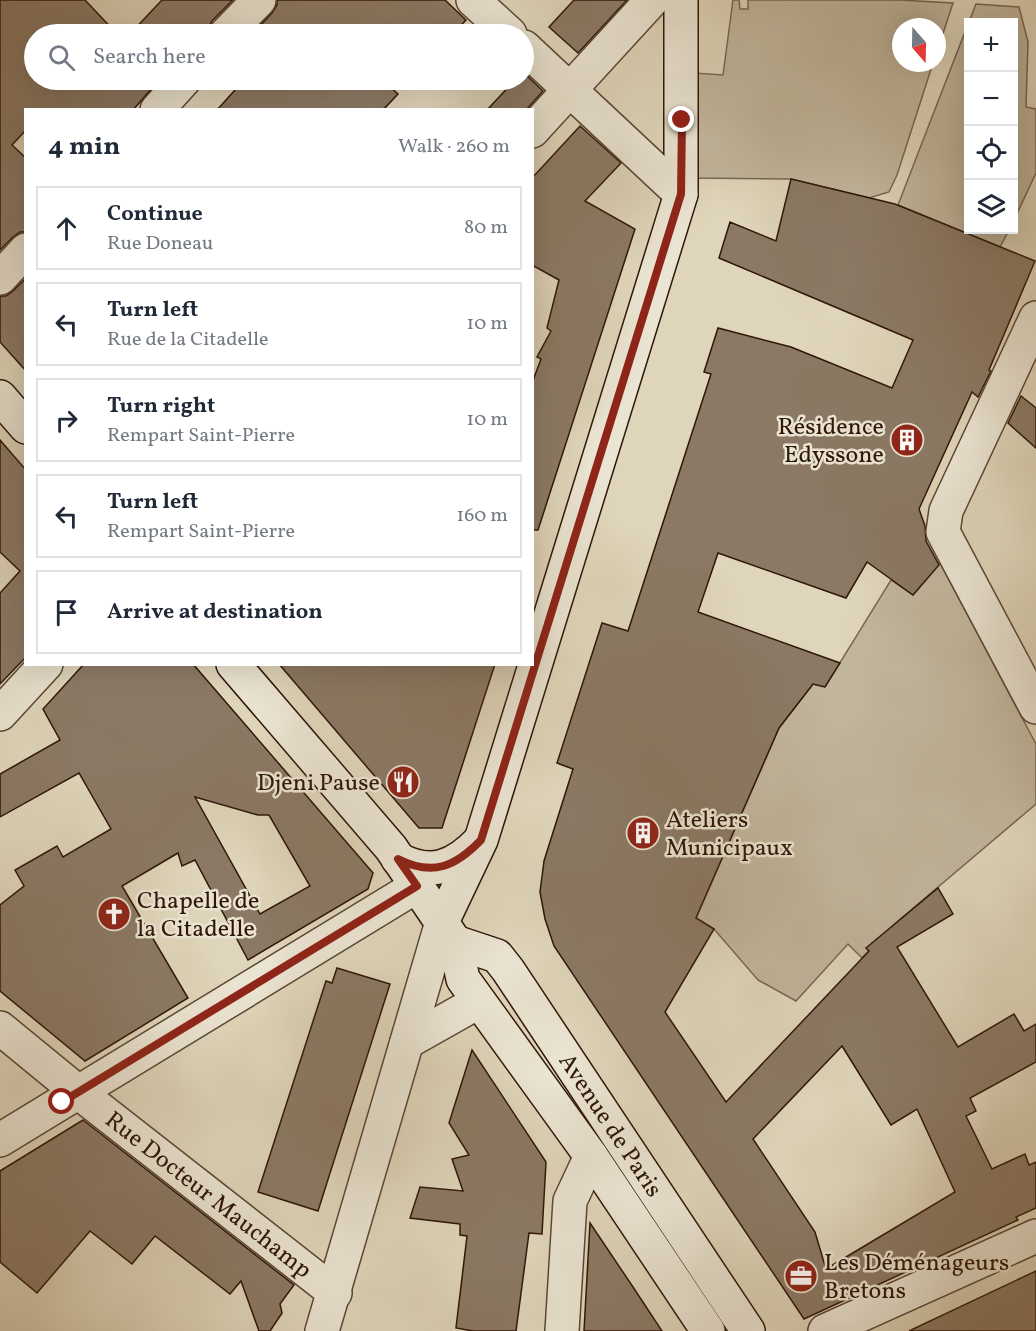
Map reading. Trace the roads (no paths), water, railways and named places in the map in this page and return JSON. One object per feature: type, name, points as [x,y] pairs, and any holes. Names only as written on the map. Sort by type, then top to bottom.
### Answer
[{"type":"street","points":[[236,24],[259,0]]},
{"type":"street","points":[[473,0],[499,24]]},
{"type":"street","points":[[534,128],[652,0]]},
{"type":"street","points":[[322,1331],[408,1042],[481,840],[681,194],[681,0]]},
{"type":"street","points":[[534,57],[681,194]]},
{"type":"street","points":[[158,108],[175,90]]},
{"type":"street","points":[[0,278],[24,252]]},
{"type":"street","points":[[1036,318],[946,512],[943,532],[1036,708]]},
{"type":"street","points":[[0,397],[24,424]]},
{"type":"street","points":[[0,714],[44,666]]},
{"type":"street","points":[[235,666],[398,859],[448,932]]},
{"type":"street","points":[[398,859],[422,868],[436,868],[452,864],[467,854],[481,840]]},
{"type":"street","points":[[0,1140],[417,886]]},
{"type":"street","name":"Avenue de Paris","points":[[448,932],[463,979],[591,1156],[708,1331]]},
{"type":"street","name":"Avenue de Paris","points":[[448,932],[497,956],[508,970],[748,1331]]},
{"type":"street","points":[[408,1042],[478,1002]]},
{"type":"street","name":"Rue Docteur Mauchamp","points":[[0,1028],[334,1293]]},
{"type":"street","points":[[562,1331],[570,1201],[591,1156]]},
{"type":"street","points":[[825,1331],[1036,1236]]},
{"type":"place","name":"Résidence Edyssone","points":[[907,440]]},
{"type":"place","name":"Djeni Pause","points":[[403,782]]},
{"type":"place","name":"Ateliers Municipaux","points":[[643,833]]},
{"type":"place","name":"Chapelle de la Citadelle","points":[[114,914]]},
{"type":"place","name":"Les Déménageurs Bretons","points":[[801,1276]]}]
